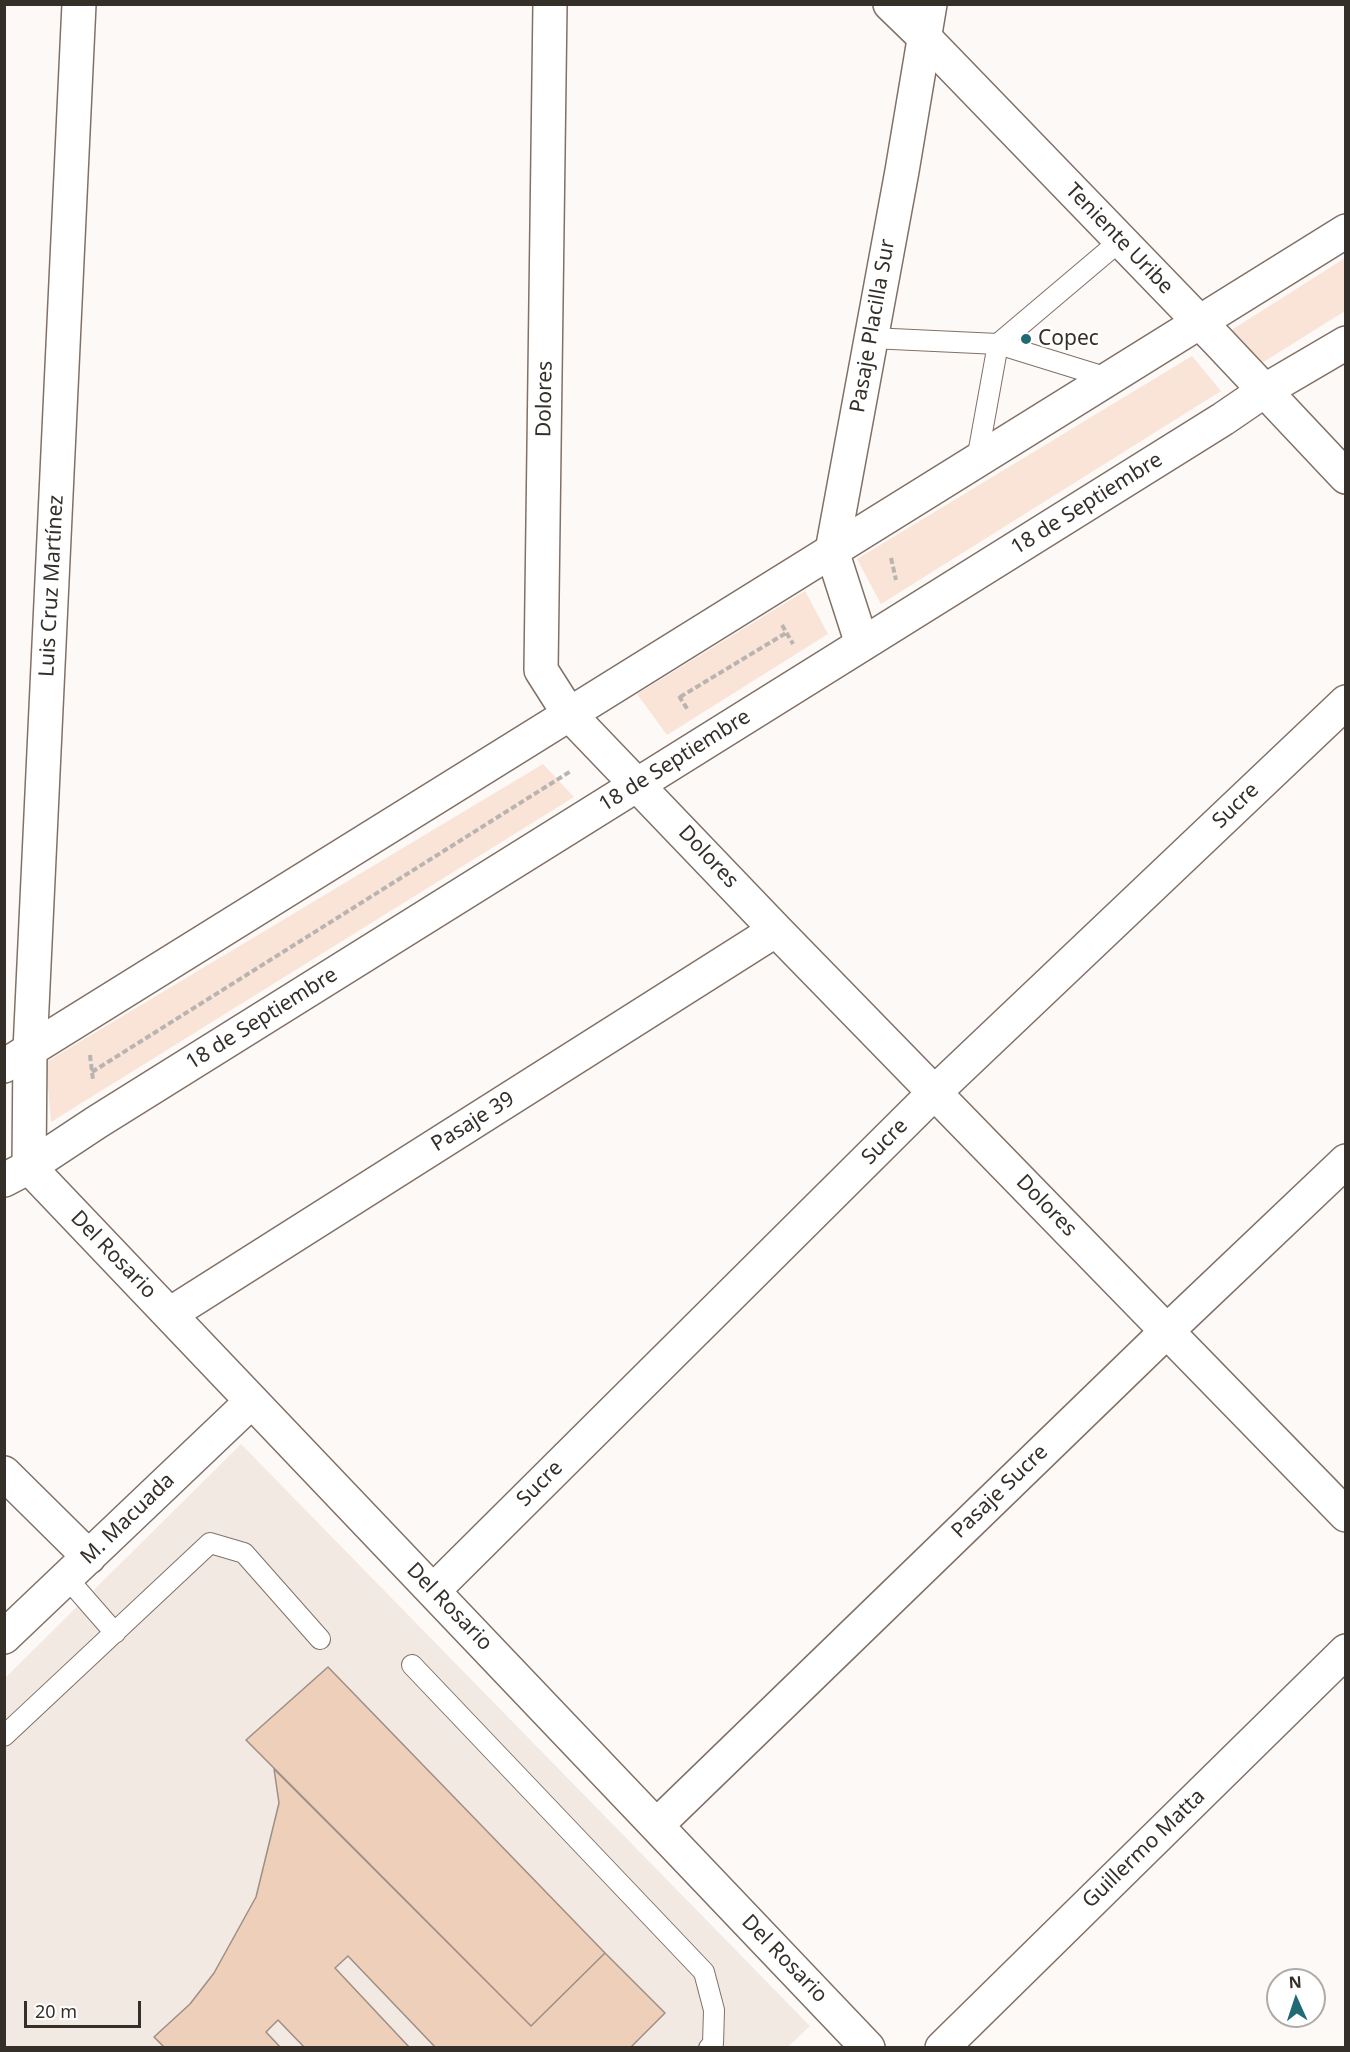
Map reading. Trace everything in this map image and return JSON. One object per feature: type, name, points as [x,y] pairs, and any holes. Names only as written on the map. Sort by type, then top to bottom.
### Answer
[{"type":"street","name":"Luis Cruz Martínez","points":[[17,1174],[17,1058],[79,4]]},
{"type":"street","name":"Dolores","points":[[550,4],[541,670],[569,714],[776,930],[1346,1515]]},
{"type":"street","name":"Teniente Uribe","points":[[890,4],[1121,240],[1346,477]]},
{"type":"street","name":"Pasaje Placilla Sur","points":[[862,644],[832,551],[902,171],[930,4]]},
{"type":"street","points":[[17,1058],[1346,231]]},
{"type":"street","name":"18 de Septiembre","points":[[17,1174],[1223,419],[1264,391],[1346,343]]},
{"type":"street","name":"Sucre","points":[[433,1591],[935,1092],[1346,702]]},
{"type":"street","name":"Pasaje 39","points":[[170,1314],[776,930]]},
{"type":"street","name":"Pasaje Sucre","points":[[657,1825],[1167,1330],[1346,1161]]},
{"type":"street","name":"Del Rosario","points":[[17,1174],[170,1314],[868,2048]]},
{"type":"street","name":"M. Macuada","points":[[4,1637],[252,1401]]},
{"type":"street","points":[[4,1473],[78,1567]]},
{"type":"street","name":"Guillermo Matta","points":[[942,2048],[1346,1651]]},
{"type":"lane","points":[[977,460],[998,344],[1121,240]]},
{"type":"lane","points":[[871,338],[998,344],[1108,378]]},
{"type":"lane","points":[[4,1736],[210,1543],[244,1553],[320,1639]]},
{"type":"lane","points":[[78,1567],[115,1633]]},
{"type":"lane","points":[[412,1665],[704,1972],[714,2010],[713,2044],[709,2048]]},
{"type":"path","points":[[883,519],[904,619]]},
{"type":"path","points":[[763,593],[812,676]]},
{"type":"path","points":[[680,697],[786,633]]},
{"type":"path","points":[[658,659],[706,741]]},
{"type":"path","points":[[92,1072],[573,770],[609,803]]},
{"type":"path","points":[[85,1016],[97,1122]]},
{"type":"shaded area","points":[[1345,258],[1345,311],[1262,363],[1230,331]]},
{"type":"shaded area","points":[[1192,356],[1221,391],[881,604],[857,559]]},
{"type":"shaded area","points":[[805,591],[828,634],[667,735],[637,694]]},
{"type":"shaded area","points":[[543,764],[574,797],[51,1122],[46,1062]]},
{"type":"shaded area","points":[[241,1444],[810,2026],[787,2048],[5,2048],[5,1678]]},
{"type":"building","points":[[328,1667],[605,1953],[531,2026],[246,1740]]},
{"type":"building","points":[[274,1769],[531,2026],[605,1953],[665,2013],[630,2048],[436,2048],[348,1956],[335,1968],[410,2048],[305,2048],[278,2020],[266,2032],[281,2048],[165,2048],[154,2037],[190,2004],[214,1973],[256,1897],[279,1803]]},
{"type":"place","name":"Copec","points":[[1026,339]]}]
